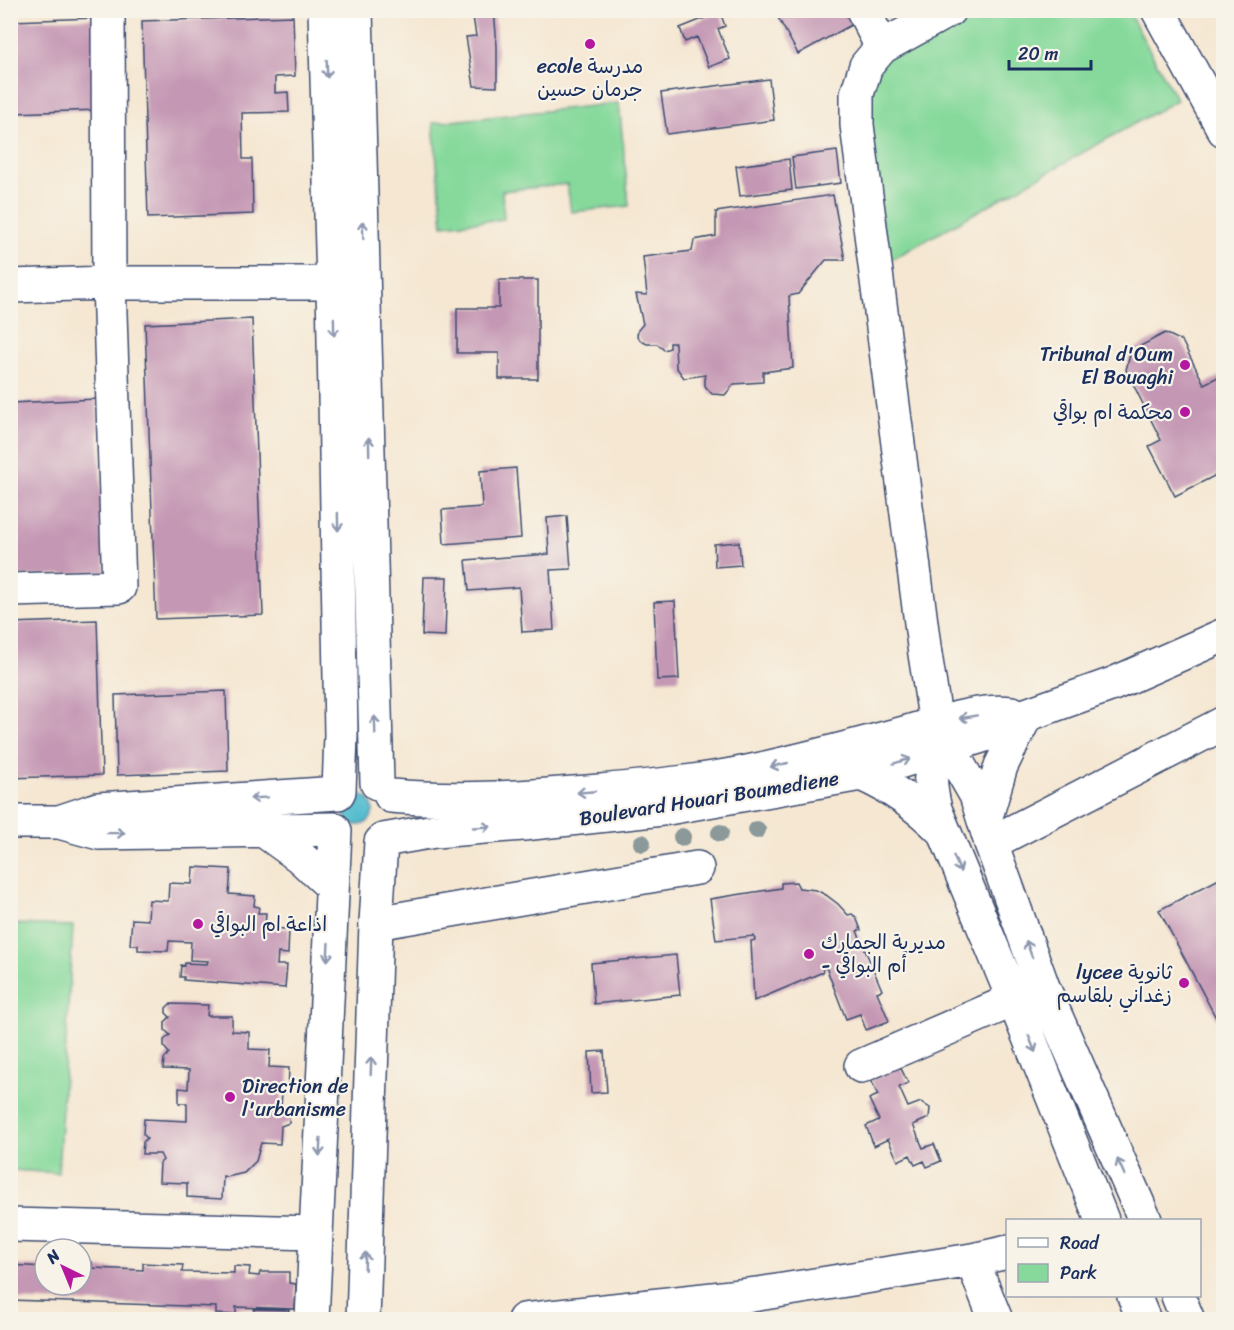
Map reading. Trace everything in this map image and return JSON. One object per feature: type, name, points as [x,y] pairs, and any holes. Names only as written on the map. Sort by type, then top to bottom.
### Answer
[{"type":"main road","points":[[10,590],[119,587],[109,283],[108,10]]},
{"type":"main road","points":[[10,822],[59,822],[99,833],[335,830],[348,843],[356,846],[373,845],[382,841],[393,827],[396,811],[384,790],[349,281],[325,10]]},
{"type":"main road","points":[[312,1320],[335,830],[330,811],[339,792],[341,735],[356,10]]},
{"type":"main road","points":[[863,10],[882,47]]},
{"type":"main road","points":[[949,10],[882,47],[866,66],[857,94],[857,124],[937,737],[931,769],[931,784],[935,809],[944,832],[1029,994],[1140,1219]]},
{"type":"main road","points":[[1158,10],[1224,130]]},
{"type":"main road","points":[[10,286],[349,281]]},
{"type":"main road","name":"Boulevard Houari Boumediene","points":[[384,790],[444,799],[522,798],[664,785],[937,737],[988,734],[1026,715],[1113,684],[1224,635]]},
{"type":"main road","points":[[988,831],[1001,766],[1026,715]]},
{"type":"main road","points":[[988,831],[1224,723]]},
{"type":"main road","points":[[291,796],[315,775],[341,735]]},
{"type":"main road","points":[[937,737],[968,778],[988,831],[1029,994],[1101,1219]]},
{"type":"main road","name":"Boulevard Houari Boumediene","points":[[382,841],[435,831],[523,825],[662,809],[861,774],[937,737]]},
{"type":"main road","points":[[861,774],[884,784],[906,798],[944,832]]},
{"type":"main road","points":[[59,822],[98,810],[339,792],[353,782],[369,781],[384,790]]},
{"type":"main road","points":[[263,830],[299,856],[332,886]]},
{"type":"main road","points":[[376,914],[386,883],[399,862],[435,831]]},
{"type":"main road","points":[[363,1320],[376,914],[382,841]]},
{"type":"main road","points":[[376,914],[697,868]]},
{"type":"main road","points":[[861,1066],[1029,994]]},
{"type":"main road","points":[[10,1225],[316,1233]]},
{"type":"main road","points":[[524,1320],[758,1307],[1006,1252]]},
{"type":"main road","points":[[972,1260],[996,1320]]},
{"type":"main road","points":[[1134,1297],[1144,1320]]},
{"type":"main road","points":[[1178,1297],[1188,1320]]},
{"type":"green space","points":[[949,10],[1128,11],[1177,100],[887,262],[867,114],[882,47]]},
{"type":"green space","points":[[619,103],[629,206],[571,212],[567,184],[502,191],[504,219],[443,225],[433,123]]},
{"type":"green space","points":[[10,924],[73,926],[58,1173],[11,1170]]},
{"type":"water","points":[[358,795],[364,796],[372,804],[372,816],[364,824],[358,825],[352,824],[344,816],[343,810],[344,804],[352,796]]},
{"type":"building","points":[[472,10],[494,10],[497,87],[474,86],[466,37],[476,36]]},
{"type":"building","points":[[774,10],[846,10],[853,24],[798,54]]},
{"type":"building","points":[[720,12],[725,26],[718,29],[730,59],[709,67],[697,37],[685,42],[680,28]]},
{"type":"building","points":[[293,16],[295,76],[275,77],[275,93],[288,92],[289,112],[242,113],[243,159],[252,159],[253,214],[148,218],[142,21]]},
{"type":"building","points":[[96,18],[98,110],[14,113],[18,266],[10,266],[12,21]]},
{"type":"building","points":[[769,79],[774,120],[667,134],[661,93]]},
{"type":"building","points":[[837,151],[841,183],[796,189],[792,157]]},
{"type":"building","points":[[789,159],[792,190],[740,196],[736,166]]},
{"type":"building","points":[[833,195],[845,260],[826,260],[798,294],[789,296],[793,368],[763,372],[763,382],[734,384],[725,395],[712,394],[705,386],[705,375],[684,378],[676,367],[675,343],[670,343],[670,348],[664,350],[657,344],[647,344],[641,341],[637,336],[643,324],[636,294],[647,295],[643,257],[692,251],[694,240],[716,236],[716,212]]},
{"type":"building","points":[[499,280],[538,280],[538,379],[499,379],[499,353],[457,353],[457,308],[499,308]]},
{"type":"building","points":[[252,319],[263,615],[156,619],[145,324]]},
{"type":"building","name":"محكمة ام بواقي","points":[[1165,333],[1182,341],[1204,384],[1224,374],[1224,471],[1175,496],[1149,446],[1161,440],[1126,370],[1131,351]]},
{"type":"building","points":[[97,399],[105,572],[10,577],[10,403]]},
{"type":"building","points":[[516,468],[521,538],[444,544],[442,510],[482,507],[480,471]]},
{"type":"building","points":[[567,516],[571,569],[550,570],[554,630],[522,632],[519,587],[469,591],[466,560],[549,554],[547,518]]},
{"type":"building","points":[[739,542],[741,565],[715,567],[714,544]]},
{"type":"building","points":[[424,577],[447,577],[445,636],[422,635]]},
{"type":"building","points":[[675,601],[679,679],[657,680],[654,602]]},
{"type":"building","points":[[97,620],[102,775],[10,778],[10,623]]},
{"type":"building","points":[[226,691],[228,771],[117,775],[115,695]]},
{"type":"building","name":"اذاعة ام البواقي","points":[[193,867],[231,869],[229,894],[255,896],[254,906],[259,907],[258,913],[266,913],[265,928],[289,929],[288,954],[278,953],[277,965],[287,965],[285,988],[184,980],[184,977],[180,977],[181,965],[184,966],[185,963],[207,964],[208,961],[190,960],[191,942],[169,941],[168,951],[138,950],[138,945],[130,945],[132,919],[148,920],[149,900],[168,901],[169,883],[192,884]]},
{"type":"building","points":[[1221,878],[1224,883],[1224,1033],[1159,910]]},
{"type":"building","name":"مديرية الجمارك - أم البواقي","points":[[796,882],[799,888],[816,890],[826,895],[848,915],[852,914],[856,917],[861,930],[857,931],[882,990],[877,992],[889,1021],[866,1030],[860,1014],[846,1019],[826,967],[822,969],[823,972],[754,1001],[751,941],[755,940],[754,936],[716,940],[710,899],[781,888],[781,883]]},
{"type":"building","points":[[676,955],[680,995],[594,1004],[591,963]]},
{"type":"building","name":"Direction de l'urbanisme","points":[[170,1004],[208,1005],[207,1016],[232,1016],[232,1031],[249,1032],[249,1049],[270,1050],[269,1067],[289,1068],[288,1092],[282,1092],[281,1107],[290,1111],[289,1123],[281,1126],[280,1144],[261,1143],[256,1161],[244,1173],[223,1176],[222,1199],[187,1197],[187,1183],[159,1182],[160,1163],[163,1160],[160,1154],[142,1154],[143,1142],[147,1138],[143,1134],[144,1119],[187,1121],[187,1103],[179,1103],[179,1088],[188,1089],[189,1070],[163,1069],[164,1059],[169,1053],[164,1047],[164,1040],[170,1035],[165,1030],[165,1022],[170,1017],[166,1013],[166,1008]]},
{"type":"building","points":[[604,1051],[607,1092],[591,1093],[589,1052]]},
{"type":"building","points":[[897,1060],[908,1083],[899,1087],[908,1107],[921,1102],[930,1108],[929,1118],[913,1125],[923,1148],[934,1144],[941,1161],[927,1167],[924,1161],[915,1165],[910,1155],[898,1161],[888,1139],[874,1146],[866,1126],[879,1120],[869,1099],[878,1095],[871,1080],[883,1075],[880,1068]]},
{"type":"building","points":[[143,1263],[183,1265],[182,1272],[234,1273],[234,1266],[250,1267],[249,1275],[259,1276],[260,1272],[289,1272],[289,1283],[296,1284],[295,1309],[236,1307],[236,1315],[216,1314],[216,1307],[10,1300],[10,1265],[33,1266],[33,1297],[93,1297],[93,1268],[143,1270]]},
{"type":"building","points":[[254,1309],[289,1310],[288,1320],[254,1320]]},
{"type":"place","name":"ecole مدرسة جرمان حسين","points":[[590,44]]},
{"type":"place","name":"Tribunal d'Oum El Bouaghi","points":[[1185,365]]},
{"type":"place","name":"محكمة ام بواقي","points":[[1185,412]]},
{"type":"place","name":"اذاعة ام البواقي","points":[[198,924]]},
{"type":"place","name":"مديرية الجمارك - أم البواقي","points":[[809,954]]},
{"type":"place","name":"lycee ثانوية زغداني بلقاسم","points":[[1184,983]]},
{"type":"place","name":"Direction de l'urbanisme","points":[[230,1097]]}]
